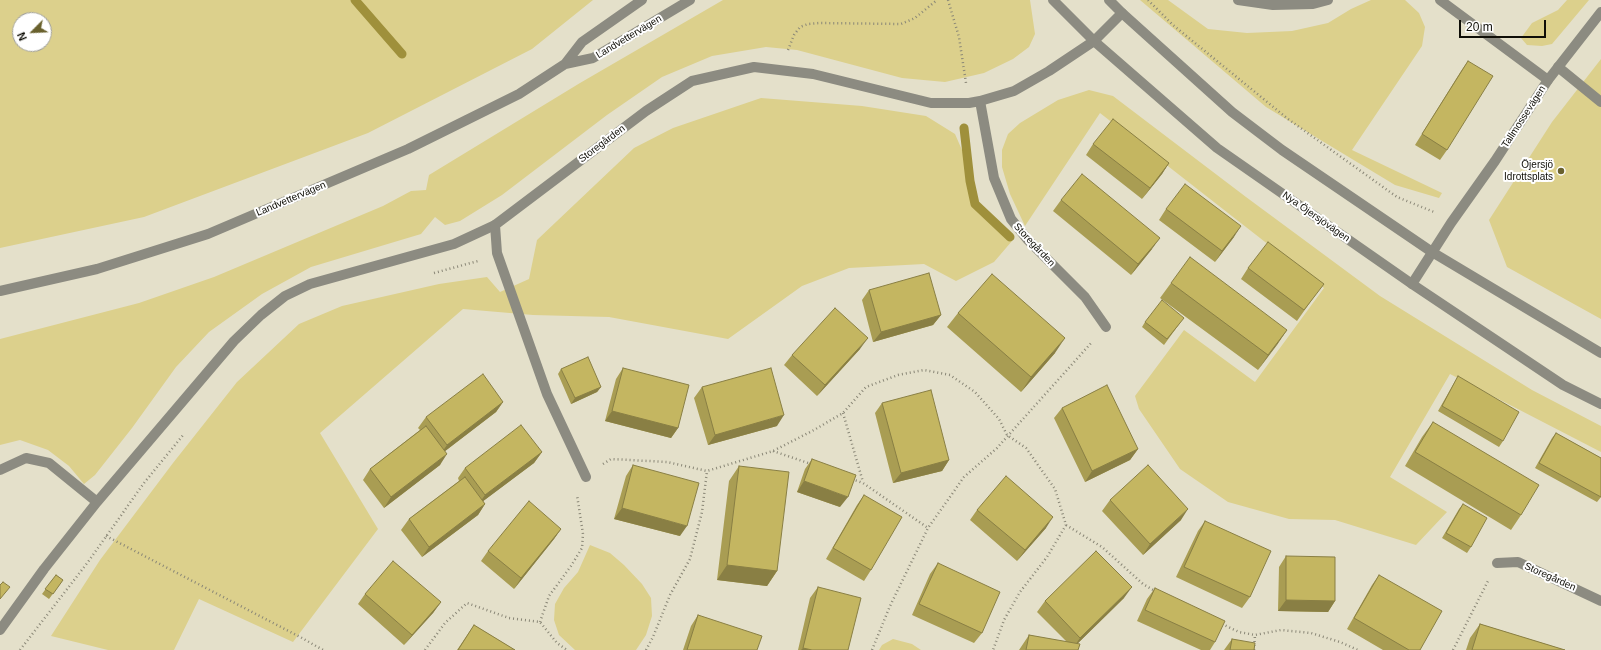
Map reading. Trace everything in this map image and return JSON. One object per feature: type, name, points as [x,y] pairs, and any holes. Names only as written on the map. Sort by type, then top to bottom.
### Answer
[{"type":"street","name":"Landvettervägen","points":[[0,291],[97,269],[208,234],[408,149],[519,94],[565,64],[582,42],[642,0]]},
{"type":"street","name":"Landvettervägen","points":[[565,64],[593,58],[690,0]]},
{"type":"street","name":"Nya Öjersjövägen","points":[[1053,0],[1094,41],[1217,148],[1412,284],[1563,385],[1601,404]]},
{"type":"street","points":[[1109,0],[1232,112],[1282,150],[1432,252],[1601,353]]},
{"type":"street","points":[[1238,0],[1272,5],[1313,4],[1328,0]]},
{"type":"street","points":[[1440,0],[1548,80]]},
{"type":"street","name":"Tallmossevägen","points":[[1412,284],[1451,223],[1495,161],[1548,80],[1601,12]]},
{"type":"street","name":"Storegården","points":[[0,630],[44,569],[97,502],[234,341],[261,315],[285,296],[318,281],[454,244],[495,225],[646,111],[692,81],[754,67],[813,74],[931,103],[969,103],[1014,91],[1049,72],[1094,41],[1122,13]]},
{"type":"street","points":[[1558,67],[1601,102]]},
{"type":"street","name":"Storegården","points":[[980,101],[994,178],[1011,219],[1028,240],[1085,297],[1106,327]]},
{"type":"street","points":[[495,225],[497,253],[547,394],[586,477]]},
{"type":"street","points":[[0,470],[26,458],[49,463],[97,502]]},
{"type":"street","name":"Storegården","points":[[1497,563],[1518,562],[1601,601]]},
{"type":"path","points":[[779,70],[794,35],[800,27],[819,23],[901,24],[915,18],[937,0]]},
{"type":"path","points":[[948,0],[959,36],[969,103]]},
{"type":"path","points":[[1148,0],[1173,24],[1288,119],[1397,197],[1430,209],[1451,223]]},
{"type":"path","points":[[872,650],[890,606],[928,528],[964,477],[997,448],[1007,435],[1106,327]]},
{"type":"path","points":[[540,622],[548,596],[571,566],[582,548],[584,534],[577,495],[586,477],[611,459],[667,462],[707,471],[773,451],[814,430],[843,412],[866,387],[898,375],[924,370],[950,375],[975,392],[999,419],[1007,435],[1026,448],[1055,489],[1066,525],[1102,547],[1143,584],[1161,594]]},
{"type":"path","points":[[843,412],[863,482]]},
{"type":"path","points":[[773,451],[818,467]]},
{"type":"path","points":[[646,650],[653,637],[670,595],[690,559],[702,512],[707,471]]},
{"type":"path","points":[[848,477],[863,482],[928,528]]},
{"type":"path","points":[[993,650],[1004,620],[1016,599],[1047,557],[1066,525]]},
{"type":"path","points":[[20,650],[88,562],[106,536],[323,650]]},
{"type":"path","points":[[1452,650],[1497,563]]},
{"type":"path","points":[[425,650],[445,624],[467,603],[509,618],[540,622],[557,643],[567,650]]},
{"type":"path","points":[[1219,623],[1239,632],[1255,635],[1281,630],[1311,634],[1340,642],[1358,650]]},
{"type":"path","points":[[1254,650],[1255,635]]},
{"type":"shaded area","points":[[0,0],[593,0],[532,49],[368,133],[144,217],[0,248]]},
{"type":"shaded area","points":[[723,0],[1030,0],[1035,34],[1029,47],[1013,59],[984,73],[945,82],[902,78],[797,50],[766,47],[712,56],[662,77],[607,115],[502,195],[460,221],[445,225],[435,217],[421,234],[311,267],[262,294],[209,332],[176,367],[132,428],[95,475],[84,484],[69,466],[48,450],[20,440],[0,445],[0,339],[139,303],[214,277],[383,206],[411,191],[426,190],[429,175],[580,83]]},
{"type":"shaded area","points":[[1140,0],[1168,0],[1208,29],[1247,33],[1292,31],[1328,23],[1351,9],[1371,0],[1405,0],[1419,13],[1425,27],[1422,46],[1352,150],[1442,193],[1439,198],[1395,185],[1266,107]]},
{"type":"shaded area","points":[[1567,0],[1589,0],[1552,44],[1542,46],[1527,45],[1521,38],[1532,23],[1558,10]]},
{"type":"shaded area","name":"Öjersjö Idrottsplats","points":[[1601,59],[1601,319],[1507,267],[1489,220],[1552,122]]},
{"type":"shaded area","points":[[1089,90],[1113,96],[1380,296],[1532,390],[1601,426],[1601,452],[1450,374],[1390,477],[1447,512],[1416,545],[1335,520],[1289,519],[1228,502],[1180,469],[1139,409],[1135,396],[1184,330],[1255,382],[1324,288],[1100,113],[1025,226],[1010,194],[1002,167],[1002,150],[1008,134],[1020,123],[1058,100]]},
{"type":"shaded area","points":[[761,98],[862,106],[926,116],[955,134],[965,157],[974,204],[1012,241],[994,262],[956,281],[924,264],[849,268],[802,286],[728,339],[609,317],[533,315],[463,309],[320,433],[378,529],[293,642],[199,599],[174,650],[108,650],[51,636],[100,560],[173,463],[237,382],[299,324],[342,306],[439,284],[487,277],[500,292],[529,279],[537,240],[634,148],[673,128]]},
{"type":"shaded area","points":[[590,545],[610,553],[624,565],[642,584],[651,598],[652,616],[646,635],[636,650],[575,650],[559,635],[554,620],[555,604],[564,588],[578,572]]},
{"type":"shaded area","points":[[893,639],[912,644],[921,650],[879,650],[882,645]]},
{"type":"building","points":[[1468,61],[1493,76],[1447,150],[1422,134]]},
{"type":"building","points":[[1113,119],[1169,163],[1150,188],[1093,144]]},
{"type":"building","points":[[1082,174],[1160,238],[1138,264],[1061,200]]},
{"type":"building","points":[[1185,184],[1241,226],[1222,251],[1166,209]]},
{"type":"building","points":[[1268,242],[1324,284],[1304,310],[1248,268]]},
{"type":"building","points":[[1190,257],[1287,330],[1268,355],[1171,283]]},
{"type":"building","points":[[929,273],[941,315],[881,332],[869,290]]},
{"type":"building","points":[[992,274],[1065,338],[1031,377],[958,313]]},
{"type":"building","points":[[1162,300],[1184,318],[1167,339],[1145,322]]},
{"type":"building","points":[[835,308],[868,338],[825,385],[792,355]]},
{"type":"building","points":[[588,357],[601,387],[575,398],[561,369]]},
{"type":"building","points":[[623,368],[689,385],[678,428],[612,411]]},
{"type":"building","points":[[771,368],[784,415],[715,435],[702,387]]},
{"type":"building","points":[[483,374],[503,402],[447,445],[426,417]]},
{"type":"building","points":[[1458,376],[1519,412],[1503,441],[1442,406]]},
{"type":"building","points":[[1107,385],[1138,449],[1092,471],[1062,408]]},
{"type":"building","points":[[931,390],[949,460],[901,473],[882,403]]},
{"type":"building","points":[[1433,422],[1539,485],[1521,515],[1415,452]]},
{"type":"building","points":[[521,425],[542,452],[485,495],[465,468]]},
{"type":"building","points":[[426,426],[447,454],[391,497],[370,469]]},
{"type":"building","points":[[1556,433],[1601,458],[1601,497],[1539,463]]},
{"type":"building","points":[[812,459],[856,475],[848,497],[804,481]]},
{"type":"building","points":[[633,465],[699,483],[687,526],[622,508]]},
{"type":"building","points":[[1148,465],[1188,509],[1150,544],[1110,500]]},
{"type":"building","points":[[739,466],[789,472],[777,571],[727,565]]},
{"type":"building","points":[[1006,476],[1053,517],[1025,550],[977,510]]},
{"type":"building","points":[[465,477],[485,504],[429,547],[409,519]]},
{"type":"building","points":[[864,495],[902,517],[871,570],[833,548]]},
{"type":"building","points":[[529,501],[561,529],[521,578],[488,551]]},
{"type":"building","points":[[1463,504],[1487,518],[1471,547],[1446,533]]},
{"type":"building","points":[[1205,521],[1271,551],[1250,597],[1184,567]]},
{"type":"building","points":[[1096,551],[1132,587],[1080,638],[1045,601]]},
{"type":"building","points":[[1286,556],[1335,557],[1335,601],[1286,600]]},
{"type":"building","points":[[393,561],[441,602],[412,635],[365,594]]},
{"type":"building","points":[[938,563],[1000,592],[982,633],[919,604]]},
{"type":"building","points":[[56,575],[63,580],[53,594],[45,589]]},
{"type":"building","points":[[1379,575],[1442,611],[1420,650],[1409,650],[1354,618]]},
{"type":"building","points":[[3,582],[10,587],[0,599],[0,585]]},
{"type":"building","points":[[818,587],[861,598],[848,650],[812,650],[803,648]]},
{"type":"building","points":[[1155,588],[1225,621],[1215,642],[1145,610]]},
{"type":"building","points":[[698,615],[762,636],[757,650],[687,650]]},
{"type":"building","points":[[1480,624],[1565,650],[1472,650]]},
{"type":"building","points":[[474,625],[515,650],[458,650]]},
{"type":"building","points":[[1029,635],[1080,644],[1078,650],[1026,650]]},
{"type":"building","points":[[1232,639],[1255,643],[1254,650],[1230,650]]},
{"type":"waterway","points":[[355,0],[402,54]]},
{"type":"waterway","points":[[964,128],[970,181],[975,204],[1010,237]]},
{"type":"place","name":"Öjersjö Idrottsplats","points":[[1561,171]]}]
